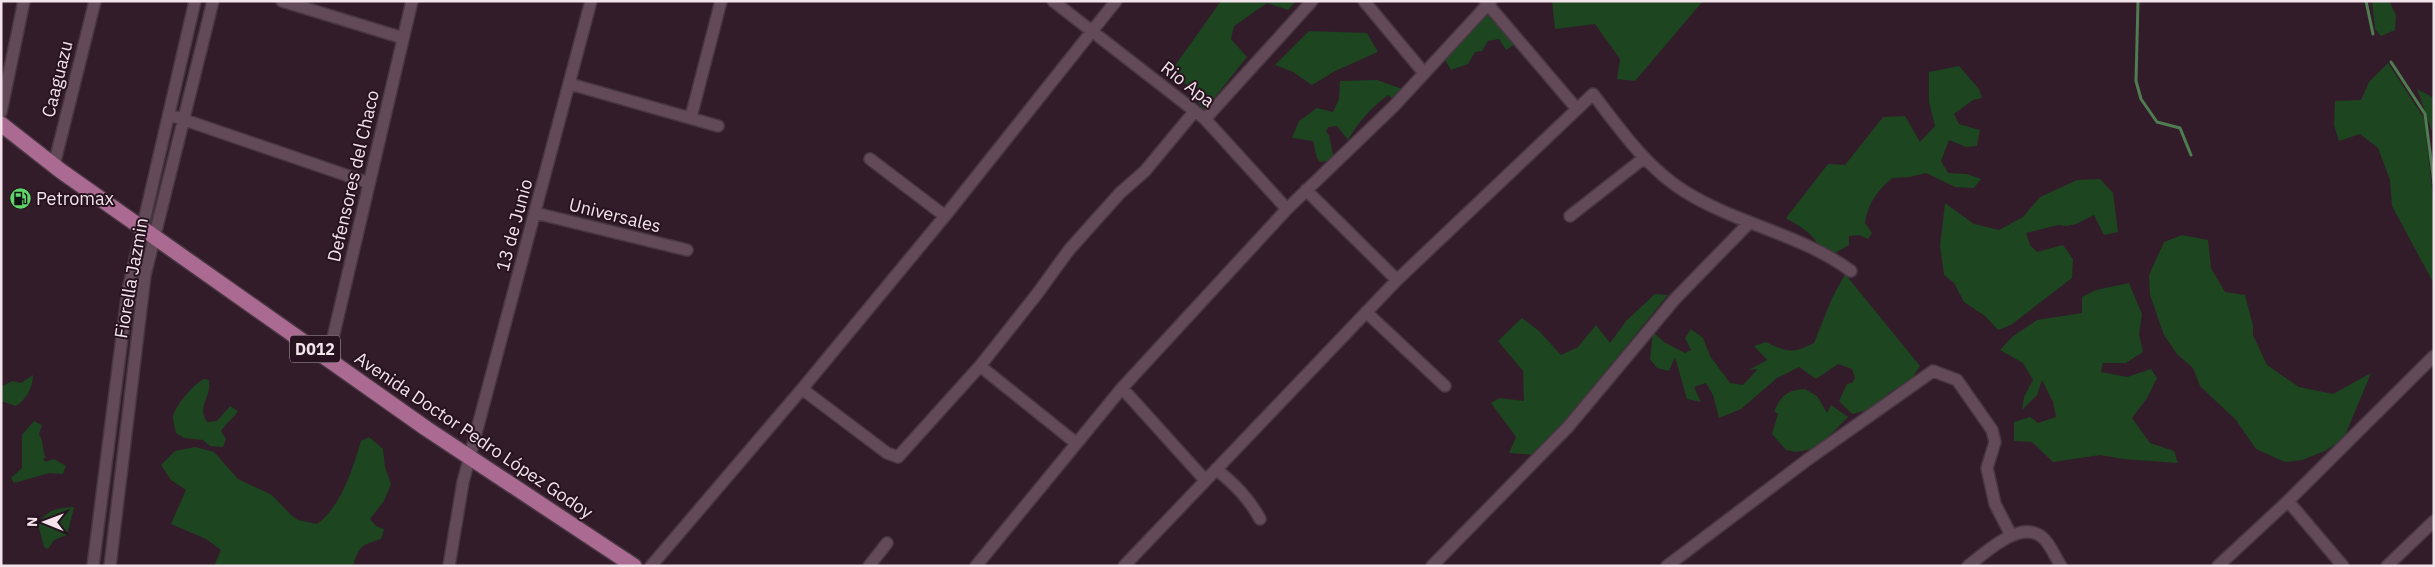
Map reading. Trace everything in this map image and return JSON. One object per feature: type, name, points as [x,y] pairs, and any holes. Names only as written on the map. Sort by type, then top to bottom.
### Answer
[{"type":"main road","name":"Avenida Doctor Pedro López Godoy","points":[[1,124],[54,166],[154,238],[470,458],[634,566]]},
{"type":"street","points":[[1,112],[24,1]]},
{"type":"street","name":"Caaguazu","points":[[54,166],[95,1]]},
{"type":"street","name":"Fiorella Jazmin","points":[[93,566],[123,322],[142,228],[195,1]]},
{"type":"street","name":"Fiorella Jazmin","points":[[110,566],[145,276],[212,1]]},
{"type":"street","points":[[282,1],[403,38]]},
{"type":"street","name":"Defensores del Chaco","points":[[328,359],[412,1]]},
{"type":"street","name":"13 de Junio","points":[[449,566],[463,482],[591,1]]},
{"type":"street","points":[[690,118],[721,1]]},
{"type":"street","name":"Rio Apa","points":[[1053,1],[1205,119],[1287,210]]},
{"type":"street","points":[[651,566],[802,389],[945,216],[1116,1]]},
{"type":"street","points":[[1205,119],[1312,1]]},
{"type":"street","points":[[1364,1],[1424,73]]},
{"type":"street","points":[[976,566],[1122,388],[1306,190],[1394,106],[1488,2],[1577,109]]},
{"type":"street","points":[[570,84],[718,126]]},
{"type":"street","points":[[1124,566],[1397,280],[1593,94],[1644,158],[1683,190],[1749,224],[1794,241],[1839,262],[1851,271]]},
{"type":"street","points":[[802,389],[887,454],[898,457],[980,366],[1069,250],[1120,193],[1145,171],[1194,112]]},
{"type":"street","points":[[168,114],[369,183]]},
{"type":"street","points":[[1570,216],[1644,158]]},
{"type":"street","points":[[870,159],[945,216]]},
{"type":"street","points":[[1306,190],[1397,280]]},
{"type":"street","name":"Universales","points":[[535,213],[688,250]]},
{"type":"street","points":[[1432,566],[1568,427],[1676,299],[1749,224]]},
{"type":"street","points":[[1366,312],[1445,386]]},
{"type":"street","points":[[2218,566],[2288,501],[2434,356]]},
{"type":"street","points":[[980,366],[1076,443]]},
{"type":"street","points":[[1667,566],[1807,460],[1932,371],[1957,380],[1992,430],[1995,442],[1987,468],[1995,504],[2011,535]]},
{"type":"street","points":[[1122,388],[1205,480]]},
{"type":"street","points":[[1216,469],[1240,489],[1252,504],[1260,519]]},
{"type":"street","points":[[2288,501],[2343,566]]},
{"type":"street","points":[[2386,566],[2434,521]]},
{"type":"street","points":[[1968,566],[2011,535],[2022,532],[2034,533],[2042,537],[2060,566]]},
{"type":"street","points":[[869,566],[887,543]]},
{"type":"green space","points":[[1221,1],[1296,1],[1288,10],[1267,3],[1234,26],[1231,39],[1247,57],[1204,111],[1174,67]]},
{"type":"green space","points":[[1552,1],[1703,1],[1635,81],[1617,79],[1620,59],[1595,24],[1555,29]]},
{"type":"green space","points":[[2372,1],[2389,1],[2396,15],[2395,30],[2381,36],[2375,29]]},
{"type":"green space","points":[[1489,6],[1518,42],[1506,50],[1499,39],[1488,41],[1482,51],[1475,52],[1468,64],[1451,70],[1445,60]]},
{"type":"green space","points":[[1309,31],[1367,33],[1378,52],[1335,71],[1312,85],[1293,72],[1275,65]]},
{"type":"green space","points":[[2388,63],[2424,118],[2434,206],[2434,284],[2392,206],[2390,180],[2378,148],[2360,134],[2339,141],[2334,125],[2335,101],[2361,100],[2369,82]]},
{"type":"green space","points":[[1959,66],[1979,89],[1982,98],[1973,100],[1954,114],[1959,124],[1980,130],[1977,146],[1966,147],[1949,140],[1941,161],[1948,173],[1967,174],[1981,179],[1974,188],[1955,187],[1926,173],[1910,177],[1892,178],[1878,193],[1868,209],[1865,223],[1872,233],[1868,239],[1860,235],[1849,236],[1849,245],[1828,257],[1818,251],[1815,240],[1802,228],[1786,218],[1828,164],[1845,165],[1883,117],[1905,116],[1920,142],[1935,126],[1929,102],[1929,72]]},
{"type":"green space","points":[[1377,80],[1405,90],[1398,103],[1388,95],[1376,105],[1361,121],[1348,140],[1337,126],[1328,127],[1326,132],[1329,135],[1334,160],[1320,162],[1317,158],[1313,141],[1292,138],[1299,121],[1317,108],[1333,112],[1339,99],[1340,81]]},
{"type":"green space","points":[[2417,89],[2434,98],[2434,151],[2432,131]]},
{"type":"green space","points":[[2100,179],[2113,193],[2118,232],[2104,235],[2094,215],[2076,224],[2058,225],[2026,233],[2030,245],[2037,252],[2063,245],[2073,259],[2072,278],[2011,325],[1998,330],[1985,316],[1964,302],[1954,283],[1944,275],[1940,246],[1945,203],[1974,224],[1999,230],[2023,217],[2040,197],[2077,180]]},
{"type":"green space","points":[[2182,235],[2208,240],[2211,268],[2225,292],[2245,295],[2253,326],[2253,335],[2267,365],[2299,387],[2333,394],[2371,373],[2344,438],[2325,451],[2302,460],[2285,462],[2256,449],[2236,420],[2200,386],[2193,368],[2177,354],[2164,335],[2150,295],[2149,275],[2164,242]]},
{"type":"green space","points":[[1845,274],[1920,366],[1911,380],[1890,392],[1872,409],[1852,414],[1839,401],[1847,384],[1852,383],[1855,378],[1852,369],[1838,364],[1816,379],[1799,367],[1777,378],[1741,409],[1719,418],[1713,395],[1706,383],[1694,387],[1701,402],[1687,399],[1675,357],[1669,371],[1657,368],[1650,359],[1653,332],[1664,342],[1685,353],[1691,350],[1685,338],[1691,329],[1703,338],[1710,356],[1730,383],[1743,385],[1758,369],[1749,370],[1767,360],[1754,346],[1766,342],[1784,350],[1795,350],[1814,343],[1832,298]]},
{"type":"green space","points":[[2129,283],[2142,314],[2139,334],[2143,352],[2126,363],[2103,363],[2101,372],[2127,377],[2151,369],[2157,378],[2147,398],[2132,418],[2150,443],[2174,451],[2178,463],[2123,459],[2100,455],[2053,462],[2032,442],[2014,441],[2014,422],[2030,417],[2038,423],[2056,417],[2053,402],[2042,380],[2037,395],[2022,410],[2024,397],[2033,380],[2023,363],[2000,350],[2012,337],[2037,320],[2082,313],[2082,297],[2096,290]]},
{"type":"green space","points":[[1655,294],[1668,295],[1537,455],[1509,453],[1516,437],[1491,403],[1499,398],[1524,401],[1523,371],[1498,341],[1522,318],[1539,331],[1561,355],[1578,347],[1596,325],[1610,343],[1626,321]]},
{"type":"green space","points":[[33,375],[33,380],[26,397],[20,403],[16,406],[1,401],[1,387],[12,381],[21,383]]},
{"type":"green space","points":[[204,379],[209,380],[203,411],[207,422],[217,421],[230,406],[238,411],[221,431],[226,439],[223,447],[210,446],[203,440],[184,438],[176,433],[174,412],[190,390]]},
{"type":"green space","points":[[1805,389],[1817,396],[1827,413],[1831,405],[1848,417],[1817,448],[1796,452],[1786,450],[1772,434],[1778,414],[1774,411],[1786,394]]},
{"type":"green space","points":[[34,421],[42,425],[39,434],[46,458],[43,458],[45,462],[54,459],[66,466],[63,474],[49,473],[14,483],[11,478],[22,468],[22,435]]},
{"type":"green space","points":[[369,437],[383,449],[385,467],[391,484],[384,501],[370,519],[376,526],[384,529],[381,539],[362,547],[357,554],[353,566],[214,566],[221,550],[206,539],[171,524],[186,490],[171,480],[161,465],[175,451],[195,447],[214,452],[238,479],[272,495],[298,520],[317,524],[333,508],[350,475],[361,441]]},
{"type":"green space","points":[[74,507],[67,535],[54,540],[48,549],[44,547],[38,524],[45,515],[53,510]]},
{"type":"waterway","points":[[2138,1],[2136,81],[2141,99],[2157,122],[2180,128],[2191,155]]},
{"type":"waterway","points":[[2366,1],[2373,34]]},
{"type":"waterway","points":[[2391,62],[2425,114],[2434,183]]},
{"type":"place","name":"Petromax","points":[[20,198]]}]
